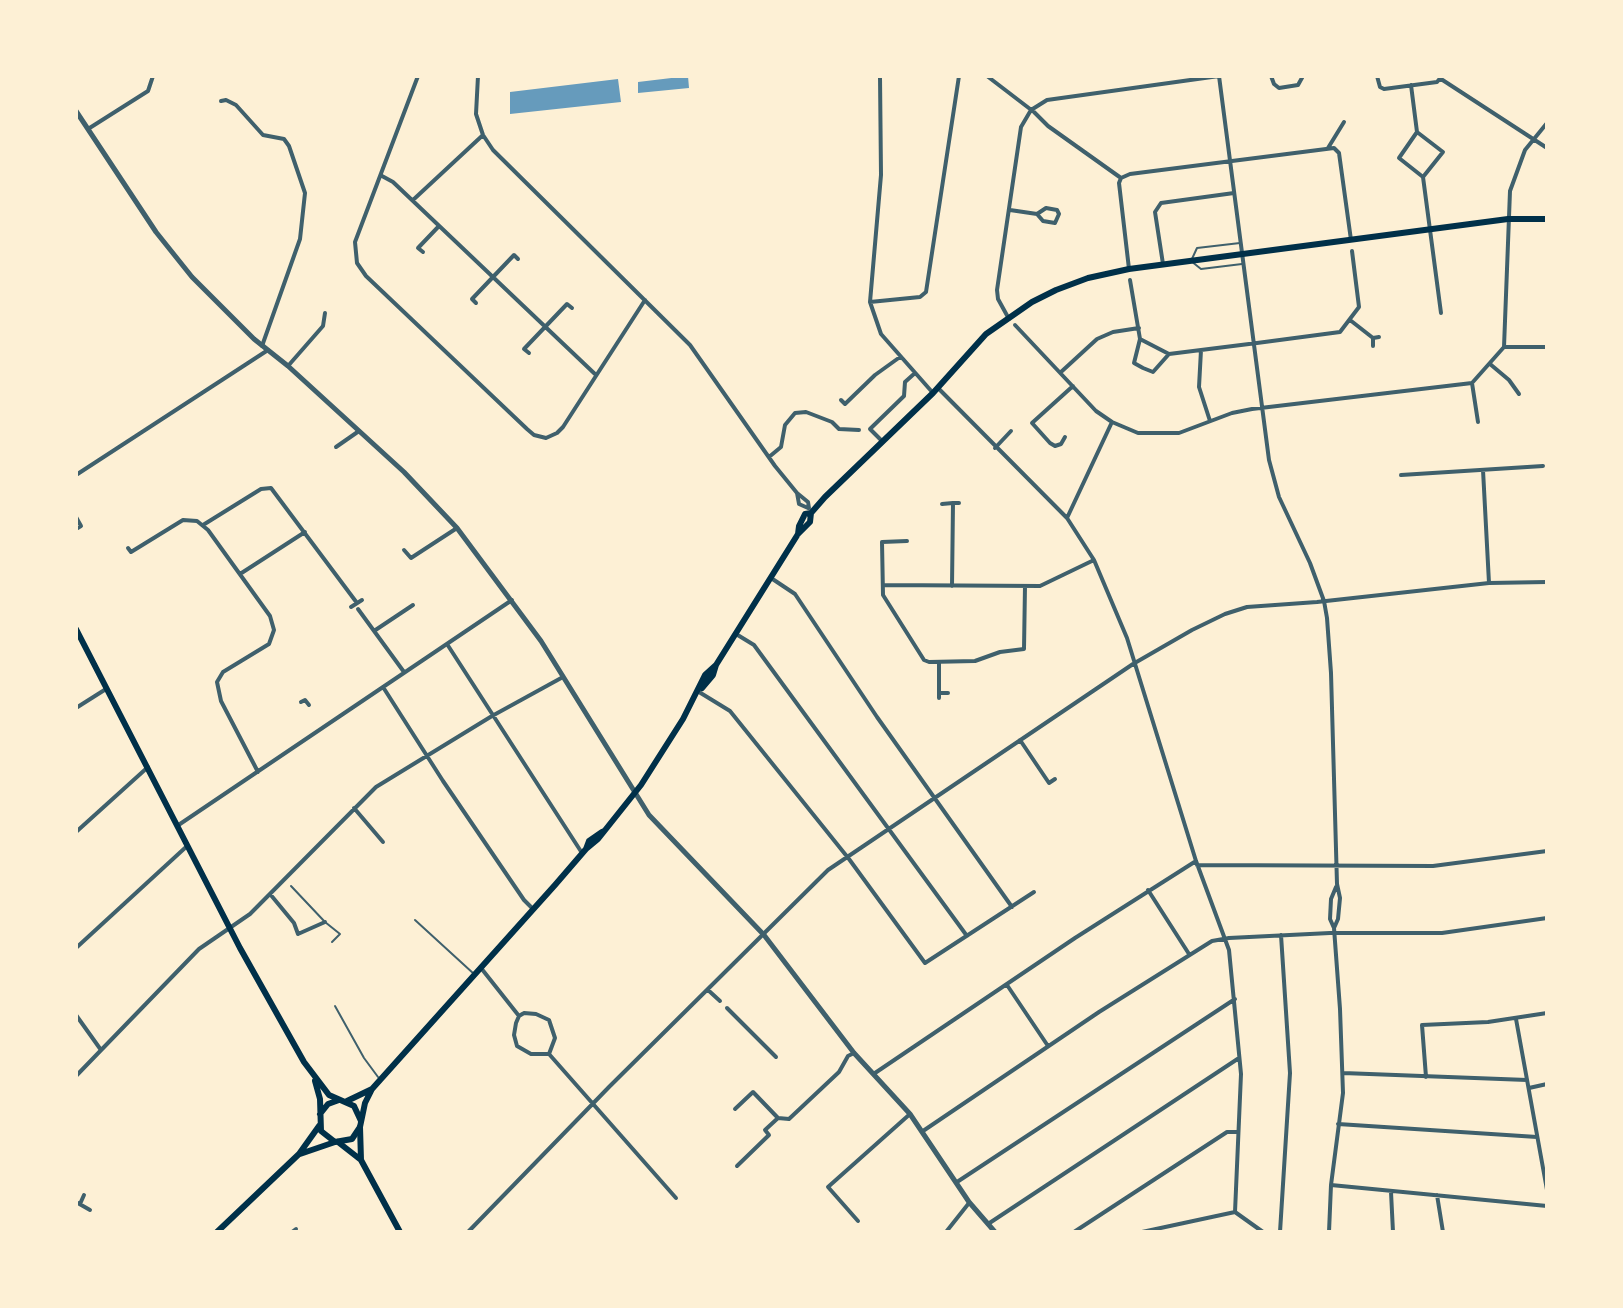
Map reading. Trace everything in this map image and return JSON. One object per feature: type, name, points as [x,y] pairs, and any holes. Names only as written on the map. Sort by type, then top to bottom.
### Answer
[{"type":"main road","points":[[361,1160],[361,1124],[365,1103],[372,1089],[584,851],[590,848],[634,795],[699,691],[713,675],[716,665],[798,534],[810,522],[811,511],[936,390],[986,334],[1032,302],[1056,290],[1088,278],[1129,269],[1508,219],[1547,219]]},
{"type":"main road","points":[[76,629],[230,927],[314,1077],[329,1095],[357,1109],[361,1124],[352,1139],[299,1154]]},
{"type":"main road","points":[[217,1232],[299,1154],[319,1126],[320,1099],[314,1077]]},
{"type":"main road","points":[[320,1114],[328,1104],[372,1089]]},
{"type":"main road","points":[[319,1126],[325,1136],[361,1160],[400,1232]]},
{"type":"street","points":[[88,129],[148,91],[151,76]]},
{"type":"street","points":[[418,76],[355,242],[355,255],[361,269],[527,429],[540,437],[552,437],[557,433],[645,300]]},
{"type":"street","points":[[478,76],[476,114],[483,135],[505,163],[701,358],[797,493],[799,504],[811,511]]},
{"type":"street","points":[[880,76],[881,175],[870,302],[881,334],[900,357],[1022,470],[1067,518],[1094,560],[1112,599],[1197,863],[1226,939],[1240,1058],[1235,1212]]},
{"type":"street","points":[[870,302],[920,297],[926,292],[959,76]]},
{"type":"street","points":[[987,76],[1048,126],[1121,178]]},
{"type":"street","points":[[1009,319],[998,299],[997,290],[1021,127],[1031,110],[1047,100],[1220,76],[1269,460],[1279,497],[1324,601],[1331,673],[1340,909],[1334,931]]},
{"type":"street","points":[[1271,76],[1279,88],[1298,85],[1303,76]]},
{"type":"street","points":[[1377,76],[1380,87],[1384,89],[1437,82],[1441,78],[1547,148]]},
{"type":"street","points":[[1411,85],[1417,132],[1399,158],[1423,177],[1441,313]]},
{"type":"street","points":[[221,101],[236,105],[263,135],[284,139],[305,193],[300,239],[262,346]]},
{"type":"street","points":[[76,111],[177,261],[262,346],[359,431],[457,528],[512,600],[649,815],[764,935],[854,1053],[910,1114],[989,1229],[1240,1058]]},
{"type":"street","points":[[1328,148],[1344,122]]},
{"type":"street","points":[[1015,325],[1096,411],[1138,433],[1159,435],[1190,431],[1232,413],[1262,408],[1472,383],[1504,347],[1510,191],[1516,168],[1547,123]]},
{"type":"street","points":[[1417,132],[1443,152],[1423,177]]},
{"type":"street","points":[[413,200],[483,135]]},
{"type":"street","points":[[1129,269],[1119,188],[1121,178],[1127,174],[1338,149],[1351,240]]},
{"type":"street","points":[[382,176],[413,200],[596,375]]},
{"type":"street","points":[[1163,265],[1155,212],[1161,203],[1234,193]]},
{"type":"street","points":[[1010,210],[1037,214],[1046,208],[1057,210],[1058,218],[1055,223],[1049,222],[1037,214]]},
{"type":"street","points":[[418,248],[439,226]]},
{"type":"street","points":[[472,299],[516,257],[509,249]]},
{"type":"street","points":[[1140,339],[1169,354],[1340,332],[1359,307],[1352,251]]},
{"type":"street","points":[[1130,280],[1140,339],[1134,363],[1153,372],[1169,354]]},
{"type":"street","points":[[524,349],[570,306],[562,299]]},
{"type":"street","points":[[288,366],[323,326],[325,313]]},
{"type":"street","points":[[1350,320],[1376,337],[1373,346]]},
{"type":"street","points":[[323,326],[329,329]]},
{"type":"street","points":[[1061,372],[1097,339],[1113,332],[1139,328]]},
{"type":"street","points":[[1504,347],[1547,347]]},
{"type":"street","points":[[76,475],[268,350]]},
{"type":"street","points":[[1201,350],[1199,387],[1210,421]]},
{"type":"street","points":[[849,409],[843,402],[900,357]]},
{"type":"street","points":[[1490,364],[1509,380],[1519,394]]},
{"type":"street","points":[[882,441],[868,430],[904,396],[905,382],[915,373]]},
{"type":"street","points":[[1472,383],[1478,422]]},
{"type":"street","points":[[1065,437],[1061,444],[1055,446],[1032,423],[1073,386]]},
{"type":"street","points":[[769,457],[781,447],[785,425],[795,413],[806,412],[832,422],[839,429],[855,430],[852,423]]},
{"type":"street","points":[[1067,518],[1112,422]]},
{"type":"street","points":[[336,447],[359,431]]},
{"type":"street","points":[[995,448],[1011,431]]},
{"type":"street","points":[[1401,475],[1543,466]]},
{"type":"street","points":[[1483,470],[1489,583]]},
{"type":"street","points":[[203,525],[265,487],[275,491],[359,604],[404,672]]},
{"type":"street","points":[[942,504],[956,503],[952,586]]},
{"type":"street","points":[[76,517],[83,524],[76,529]]},
{"type":"street","points":[[131,552],[183,520],[193,520],[203,525],[270,616],[273,637],[263,648],[223,672],[217,688],[258,772]]},
{"type":"street","points":[[404,550],[411,558],[457,528]]},
{"type":"street","points":[[240,575],[305,532]]},
{"type":"street","points":[[875,543],[907,541]]},
{"type":"street","points":[[882,542],[885,601],[924,660],[975,661],[995,653],[1024,649],[1025,586]]},
{"type":"street","points":[[883,585],[1025,586],[1048,583],[1094,560]]},
{"type":"street","points":[[771,578],[795,594],[877,717],[1012,907]]},
{"type":"street","points":[[468,1232],[793,903],[846,856],[1135,663],[1228,613],[1260,604],[1324,601],[1489,583],[1547,582]]},
{"type":"street","points":[[177,826],[512,600]]},
{"type":"street","points":[[351,607],[359,604]]},
{"type":"street","points":[[374,631],[413,605]]},
{"type":"street","points":[[736,634],[754,645],[967,936]]},
{"type":"street","points":[[447,644],[584,851]]},
{"type":"street","points":[[939,662],[940,696],[948,693]]},
{"type":"street","points":[[76,1076],[199,949],[243,920],[376,787],[563,677]]},
{"type":"street","points":[[383,687],[524,900],[533,909]]},
{"type":"street","points":[[76,708],[108,688]]},
{"type":"street","points":[[699,691],[730,711],[846,856],[925,963],[1034,892]]},
{"type":"street","points":[[305,702],[311,696]]},
{"type":"street","points":[[320,720],[324,727]]},
{"type":"street","points":[[1020,740],[1049,783]]},
{"type":"street","points":[[76,832],[148,767]]},
{"type":"street","points":[[1043,787],[1055,779]]},
{"type":"street","points":[[354,808],[383,842]]},
{"type":"street","points":[[76,948],[187,846]]},
{"type":"street","points":[[875,1073],[1148,890],[1197,863],[1433,866],[1547,851]]},
{"type":"street","points":[[1329,1232],[1343,1073],[1330,910],[1337,884]]},
{"type":"street","points":[[1148,890],[1189,954]]},
{"type":"street","points":[[270,894],[294,923],[298,934],[325,922]]},
{"type":"street","points":[[923,1131],[1212,941],[1334,931],[1442,933],[1547,918]]},
{"type":"street","points":[[1280,1232],[1290,1073],[1281,935]]},
{"type":"street","points":[[481,968],[519,1016]]},
{"type":"street","points":[[1007,985],[1048,1046]]},
{"type":"street","points":[[708,990],[720,1001]]},
{"type":"street","points":[[957,1182],[1235,999]]},
{"type":"street","points":[[727,1008],[776,1057]]},
{"type":"street","points":[[1426,1078],[1422,1025],[1516,1019],[1547,1013]]},
{"type":"street","points":[[549,1054],[555,1038],[549,1020],[536,1014],[519,1016],[514,1035],[517,1046],[531,1054],[549,1054],[676,1198]]},
{"type":"street","points":[[76,1015],[101,1050]]},
{"type":"street","points":[[1516,1019],[1537,1137],[1544,1158],[1547,1190]]},
{"type":"street","points":[[735,1109],[753,1092],[778,1118],[789,1119],[839,1072],[848,1056],[854,1053]]},
{"type":"street","points":[[1343,1073],[1527,1080]]},
{"type":"street","points":[[1529,1088],[1547,1084]]},
{"type":"street","points":[[858,1221],[828,1187],[910,1114]]},
{"type":"street","points":[[737,1166],[769,1135],[765,1130],[778,1118]]},
{"type":"street","points":[[1338,1124],[1537,1137]]},
{"type":"street","points":[[1074,1232],[1227,1132],[1238,1132]]},
{"type":"street","points":[[1331,1185],[1547,1206]]},
{"type":"street","points":[[1391,1192],[1393,1232]]},
{"type":"street","points":[[84,1195],[78,1203],[90,1210]]},
{"type":"street","points":[[1437,1195],[1443,1232]]},
{"type":"street","points":[[946,1232],[969,1202]]},
{"type":"street","points":[[1142,1232],[1235,1212],[1263,1232]]},
{"type":"lane","points":[[1240,243],[1197,248],[1191,261],[1201,269],[1243,264]]},
{"type":"lane","points":[[291,886],[340,934],[332,942]]},
{"type":"lane","points":[[415,920],[475,975]]},
{"type":"lane","points":[[335,1006],[364,1058],[381,1080]]},
{"type":"water","points":[[688,76],[689,88],[638,93],[638,82]]},
{"type":"water","points":[[618,79],[621,102],[510,114],[510,92]]}]
